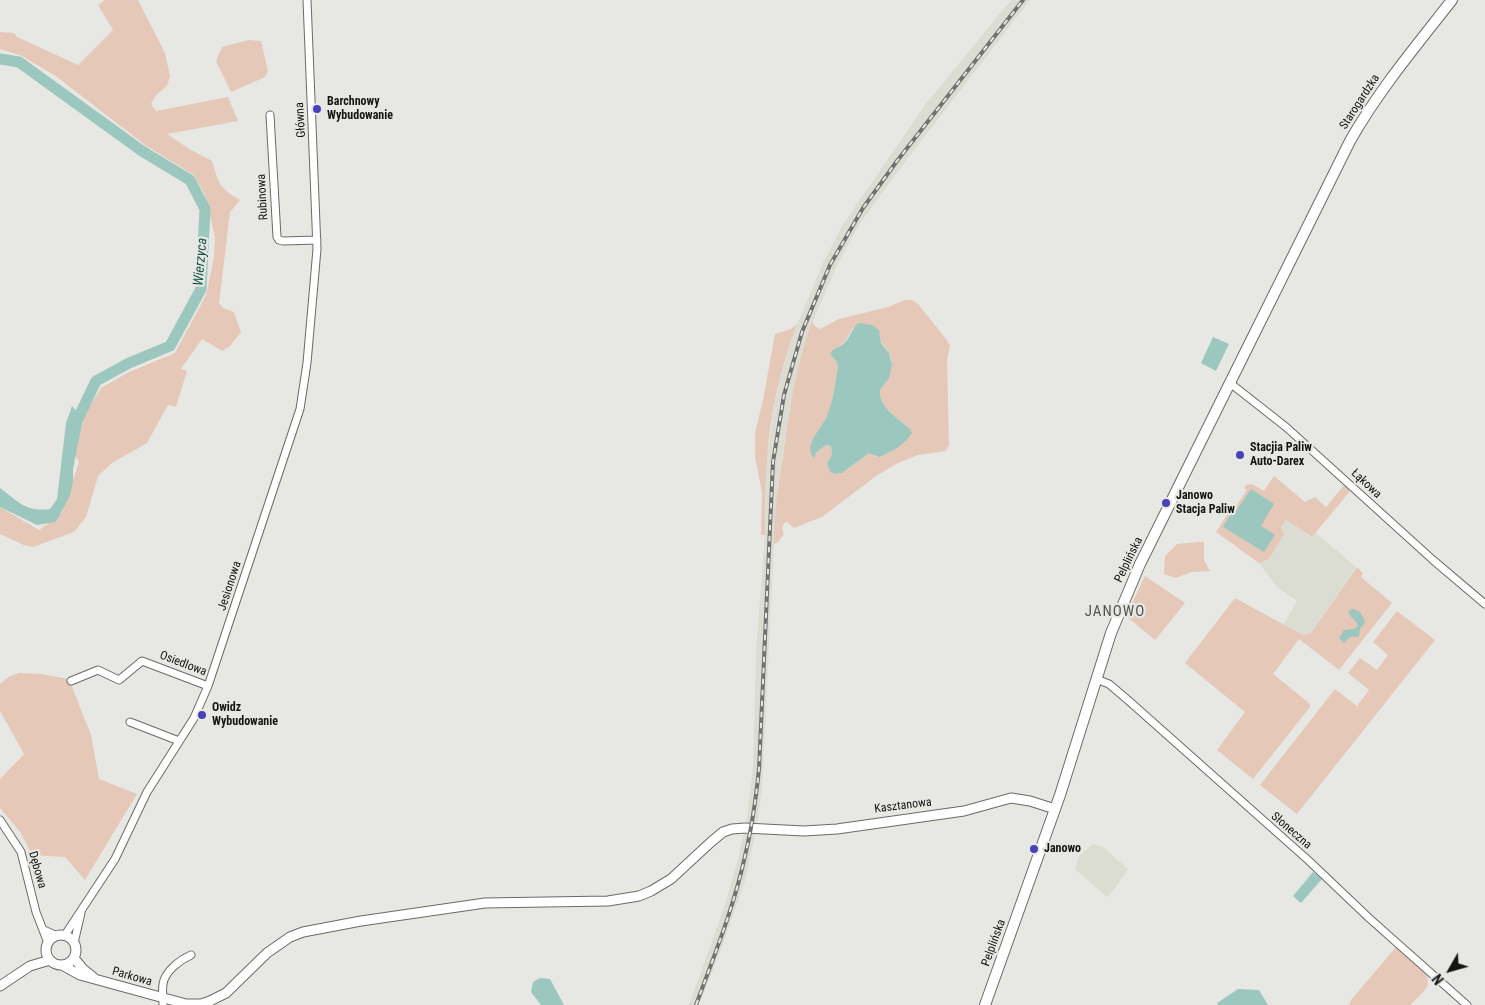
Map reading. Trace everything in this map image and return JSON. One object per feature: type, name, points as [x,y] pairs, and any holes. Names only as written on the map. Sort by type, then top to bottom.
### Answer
[{"type":"main road","name":"Starogardzka","points":[[1307,228],[1368,109],[1452,0]]},
{"type":"main road","name":"Pelplińska","points":[[985,1005],[1077,747],[1096,679],[1124,600],[1307,228]]},
{"type":"street","name":"Główna","points":[[306,0],[317,240]]},
{"type":"street","name":"Rubinowa","points":[[270,115],[277,237],[283,241],[317,240]]},
{"type":"street","name":"Jesionowa","points":[[61,936],[115,859],[147,792],[194,718],[208,686],[300,409],[307,363],[317,240]]},
{"type":"street","name":"Łąkowa","points":[[1230,383],[1286,427],[1432,560],[1485,604]]},
{"type":"street","name":"Osiedlowa","points":[[72,681],[98,670],[119,680],[142,661],[208,686]]},
{"type":"street","name":"Słoneczna","points":[[1096,679],[1109,684],[1129,701],[1467,1005]]},
{"type":"street","points":[[130,722],[179,741]]},
{"type":"street","name":"Kasztanowa","points":[[163,1002],[201,1004],[218,998],[234,986],[267,953],[290,937],[303,932],[362,921],[485,903],[608,901],[640,896],[656,889],[671,879],[723,832],[738,828],[804,831],[837,829],[964,811],[1011,798],[1030,801],[1055,809]]},
{"type":"street","name":"Dębowa","points":[[0,820],[21,852],[36,912],[44,930],[48,952]]},
{"type":"street","name":"Jesionowa","points":[[74,943],[81,910]]},
{"type":"street","points":[[44,930],[74,943],[76,948],[74,958],[62,965],[54,963],[48,952]]},
{"type":"street","points":[[0,986],[48,952],[61,936]]},
{"type":"street","name":"Parkowa","points":[[62,965],[80,975],[163,1002],[163,982],[166,976],[185,958],[192,956]]},
{"type":"street","name":"Parkowa","points":[[74,958],[95,979]]},
{"type":"shaded area","points":[[105,0],[138,0],[165,53],[170,76],[167,86],[156,95],[151,104],[156,111],[228,97],[238,121],[167,134],[212,161],[221,185],[240,200],[230,212],[219,303],[223,308],[234,312],[241,332],[230,346],[222,351],[202,339],[181,369],[187,371],[176,407],[168,405],[147,443],[112,463],[98,476],[86,517],[74,532],[33,547],[0,534],[0,507],[39,530],[62,513],[79,462],[74,454],[85,414],[101,388],[127,373],[175,353],[206,295],[214,257],[215,237],[205,195],[194,175],[145,145],[57,77],[22,56],[0,49],[0,32],[14,33],[17,37],[78,65],[113,30],[98,5]]},
{"type":"shaded area","points":[[1011,0],[1030,0],[898,171],[859,225],[837,265],[809,331],[790,405],[778,485],[762,788],[758,820],[745,881],[723,944],[699,1005],[689,1005],[725,905],[747,817],[753,767],[756,652],[765,535],[766,460],[780,379],[793,335],[822,265],[842,226],[925,105]]},
{"type":"shaded area","points":[[249,40],[261,41],[268,71],[265,77],[231,92],[216,61],[222,47]]},
{"type":"shaded area","points":[[905,300],[912,300],[918,304],[950,346],[947,360],[949,446],[945,451],[918,455],[898,463],[876,476],[822,517],[794,528],[787,522],[784,523],[782,528],[784,534],[774,544],[777,500],[791,405],[797,371],[812,322],[820,329],[839,319],[888,307]],"holes":[[[853,328],[880,334],[880,339],[891,359],[891,370],[880,390],[880,396],[890,412],[910,429],[876,457],[869,453],[842,473],[834,474],[830,472],[828,463],[832,455],[831,446],[826,445],[814,455],[811,445],[828,414],[832,402],[838,366],[830,354],[846,340]]]},
{"type":"shaded area","points":[[797,324],[781,373],[768,441],[765,535],[761,535],[762,492],[755,457],[755,433],[775,334],[791,329]]},
{"type":"shaded area","points":[[1274,476],[1305,502],[1315,497],[1326,507],[1345,484],[1351,490],[1312,537],[1286,520],[1281,527],[1284,534],[1269,559],[1259,563],[1216,532],[1232,507],[1235,508],[1247,490],[1244,488],[1246,485],[1252,484],[1264,491]]},
{"type":"shaded area","points":[[1286,520],[1311,537],[1315,532],[1356,567],[1311,633],[1303,635],[1283,625],[1297,601],[1277,587],[1259,563],[1269,559],[1283,534],[1281,527]]},
{"type":"shaded area","points":[[1204,542],[1204,560],[1210,571],[1191,572],[1176,578],[1164,574],[1165,556],[1177,544]]},
{"type":"shaded area","points":[[1357,567],[1363,573],[1361,577],[1392,603],[1339,670],[1299,639],[1273,674],[1309,703],[1310,707],[1253,779],[1217,750],[1245,712],[1185,663],[1235,598],[1303,635],[1311,633]]},
{"type":"shaded area","points":[[1145,576],[1185,603],[1155,640],[1126,616]]},
{"type":"shaded area","points":[[1397,611],[1435,640],[1297,814],[1260,785],[1335,689],[1357,706],[1369,690],[1348,673],[1360,658],[1377,670],[1388,655],[1373,642]]},
{"type":"shaded area","points":[[19,673],[41,674],[69,679],[91,735],[99,779],[137,794],[85,880],[65,857],[32,855],[21,833],[0,808],[0,779],[24,754],[0,711],[0,684],[10,676]]},
{"type":"shaded area","points":[[1093,844],[1103,847],[1128,869],[1107,897],[1075,869],[1079,856]]},
{"type":"shaded area","points":[[1396,947],[1423,970],[1427,976],[1427,987],[1410,1005],[1349,1005],[1351,1000]]},
{"type":"water","points":[[859,323],[872,325],[879,330],[881,343],[889,353],[892,365],[889,378],[880,390],[880,396],[886,407],[912,433],[902,445],[888,453],[879,457],[869,453],[842,473],[834,474],[830,472],[827,463],[832,455],[831,446],[826,445],[816,453],[814,458],[811,445],[826,418],[833,396],[838,366],[830,354],[846,342]]},
{"type":"water","points":[[1213,337],[1229,344],[1216,371],[1201,363]]},
{"type":"water","points":[[72,406],[83,419],[70,495],[55,522],[37,525],[0,507],[0,488],[23,505],[34,509],[50,509],[57,499],[66,423]]},
{"type":"water","points":[[1251,489],[1274,504],[1261,526],[1275,535],[1264,552],[1223,527],[1231,513],[1234,514]]},
{"type":"water","points":[[1353,609],[1360,612],[1365,621],[1360,628],[1359,637],[1350,637],[1344,643],[1339,638],[1344,630],[1354,629],[1358,626],[1348,611]]},
{"type":"water","points":[[1313,872],[1322,879],[1301,903],[1293,896]]},
{"type":"water","points":[[540,978],[550,979],[564,1005],[541,1005],[531,992],[533,982]]},
{"type":"water","points":[[1238,989],[1259,990],[1268,1005],[1218,1005],[1217,1003]]},
{"type":"waterway","name":"Wierzyca","points":[[0,59],[19,62],[142,151],[190,180],[205,209],[201,289],[170,346],[129,363],[96,381],[73,429]]},
{"type":"railway","points":[[696,1005],[735,894],[754,812],[759,769],[773,462],[784,395],[802,332],[830,265],[863,208],[897,161],[1023,0]]},
{"type":"place","name":"Barchnowy Wybudowanie","points":[[317,109]]},
{"type":"place","name":"Stacjia Paliw Auto-Darex","points":[[1240,455]]},
{"type":"place","name":"Janowo Stacja Paliw","points":[[1166,503]]},
{"type":"place","name":"Owidz Wybudowanie","points":[[202,715]]},
{"type":"place","name":"Janowo","points":[[1034,849]]},
{"type":"district","name":"JANOWO","points":[[1115,612]]}]
